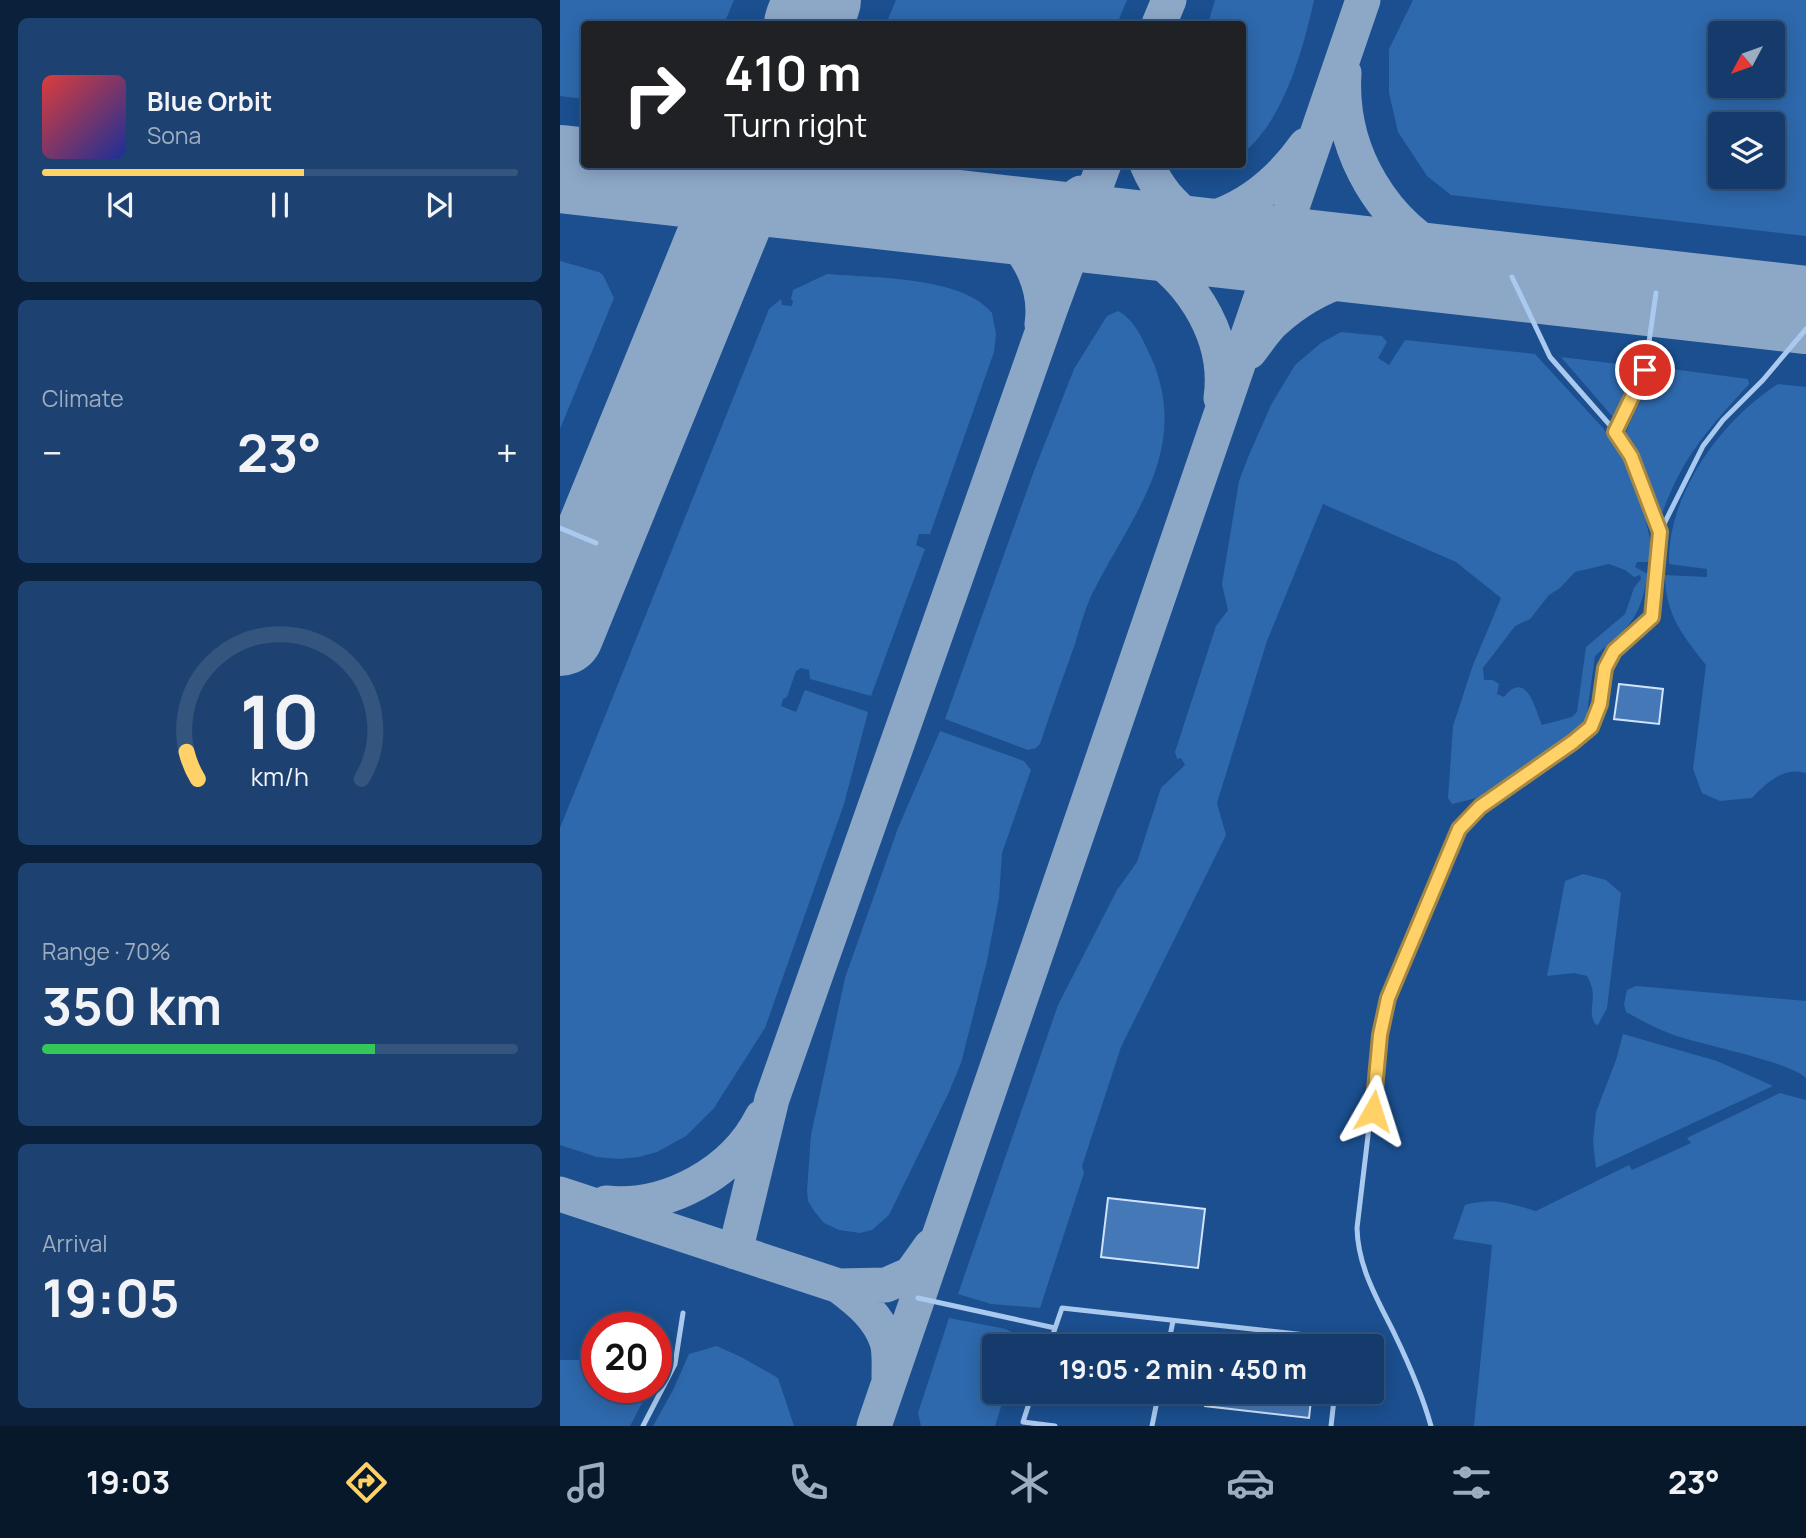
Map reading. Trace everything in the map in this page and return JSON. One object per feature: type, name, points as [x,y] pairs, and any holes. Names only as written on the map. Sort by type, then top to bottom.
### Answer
[{"type":"lane","points":[[1512,277],[1549,356],[1615,432],[1631,456],[1660,532]]},
{"type":"lane","points":[[1615,432],[1645,370],[1656,293]]},
{"type":"lane","points":[[1431,1426],[1418,1385],[1373,1290],[1358,1248],[1357,1228],[1385,1007],[1459,829],[1480,807],[1591,727],[1596,717],[1605,668],[1614,651],[1652,617],[1660,532],[1703,446],[1723,420],[1763,380],[1806,329]]},
{"type":"lane","points":[[560,528],[596,543]]},
{"type":"lane","points":[[918,1297],[1055,1328]]},
{"type":"lane","points":[[1053,1334],[1062,1308],[1295,1334]]},
{"type":"lane","points":[[643,1426],[675,1364],[683,1313]]},
{"type":"lane","points":[[1170,1334],[1173,1321]]},
{"type":"lane","points":[[1029,1404],[1023,1422],[1055,1426]]},
{"type":"lane","points":[[1152,1426],[1156,1404]]},
{"type":"lane","points":[[1331,1426],[1334,1404]]},
{"type":"shaded area","points":[[560,0],[734,0],[725,21],[581,21],[581,99],[560,96]]},
{"type":"shaded area","points":[[896,0],[1127,0],[1118,21],[887,21]]},
{"type":"shaded area","points":[[1215,0],[1314,0],[1298,62],[1281,103],[1270,122],[1246,150],[1246,21],[1209,21]]},
{"type":"shaded area","points":[[1413,0],[1806,0],[1806,236],[1451,195],[1427,176],[1398,132],[1389,93],[1389,49]]},
{"type":"shaded area","points":[[560,261],[599,272],[614,298],[560,429]]},
{"type":"shaded area","points":[[827,274],[915,281],[960,292],[978,301],[992,313],[996,334],[994,352],[930,534],[919,534],[916,545],[925,549],[871,696],[810,679],[809,670],[801,668],[796,671],[787,697],[783,699],[781,706],[796,712],[805,690],[868,712],[844,804],[765,1028],[714,1108],[686,1136],[657,1152],[639,1157],[597,1157],[560,1145],[560,828],[769,309],[781,299],[782,305],[792,306],[793,290]]},
{"type":"shaded area","points":[[1118,311],[1134,325],[1142,337],[1162,391],[1165,422],[1161,452],[1139,509],[1089,600],[1040,744],[1028,750],[945,719],[1034,471],[1074,369],[1107,316]]},
{"type":"shaded area","points":[[1341,332],[1382,336],[1387,342],[1378,358],[1389,365],[1405,340],[1535,354],[1603,428],[1633,478],[1651,543],[1648,562],[1637,562],[1635,567],[1648,574],[1641,603],[1625,629],[1595,656],[1586,720],[1576,731],[1481,797],[1452,804],[1448,798],[1453,726],[1473,665],[1501,598],[1456,562],[1323,504],[1267,641],[1217,803],[1226,835],[1121,1047],[1040,1308],[991,1304],[958,1294],[1058,1005],[1117,890],[1137,862],[1161,788],[1185,765],[1181,758],[1177,759],[1175,752],[1216,626],[1228,610],[1222,584],[1239,481],[1271,405],[1295,365],[1321,343]],"holes":[[[1609,564],[1634,577],[1640,575],[1641,579],[1634,588],[1625,614],[1586,647],[1577,712],[1572,717],[1542,725],[1525,690],[1519,687],[1512,689],[1504,697],[1497,694],[1499,684],[1493,680],[1484,680],[1483,668],[1515,626],[1530,619],[1549,595],[1575,572]]]},
{"type":"shaded area","points":[[1561,357],[1626,365],[1631,384],[1617,416],[1612,416]]},
{"type":"shaded area","points":[[1664,368],[1748,379],[1749,384],[1698,444],[1678,476],[1660,514],[1646,473],[1626,434],[1642,399]]},
{"type":"shaded area","points":[[1778,384],[1806,387],[1806,773],[1790,772],[1776,777],[1752,798],[1720,801],[1702,793],[1693,769],[1706,665],[1677,624],[1668,601],[1665,575],[1707,577],[1707,569],[1669,564],[1677,512],[1701,462],[1718,439],[1757,399]]},
{"type":"shaded area","points":[[940,731],[1024,761],[1031,770],[1002,853],[999,898],[987,961],[961,1063],[949,1092],[889,1215],[872,1230],[860,1233],[839,1230],[824,1223],[808,1201],[811,1135],[845,978],[898,828]]},
{"type":"shaded area","points":[[1583,874],[1606,880],[1621,893],[1607,1008],[1598,1025],[1593,1018],[1593,997],[1587,976],[1574,973],[1547,976],[1565,881]]},
{"type":"shaded area","points":[[1636,986],[1806,1001],[1806,1078],[1783,1066],[1671,1034],[1626,1012],[1624,1004],[1627,990]]},
{"type":"shaded area","points":[[1623,1034],[1717,1061],[1773,1086],[1596,1168],[1593,1141],[1596,1112]]},
{"type":"shaded area","points":[[1780,1093],[1806,1100],[1806,1426],[1474,1426],[1492,1245],[1453,1239],[1465,1205],[1493,1201],[1536,1211],[1629,1165],[1632,1170],[1691,1143],[1687,1138]]},
{"type":"shaded area","points":[[949,1318],[1006,1329],[1014,1334],[982,1334],[982,1404],[1002,1404],[995,1426],[921,1426],[918,1413]]},
{"type":"shaded area","points":[[717,1346],[778,1378],[794,1426],[653,1426],[666,1403],[672,1403],[672,1392],[689,1354]]},
{"type":"shaded area","points":[[560,1360],[581,1360],[581,1403],[642,1403],[630,1426],[560,1426]]},
{"type":"building","points":[[1619,684],[1663,689],[1659,724],[1614,719]]},
{"type":"building","points":[[1108,1198],[1205,1209],[1198,1268],[1101,1257]]},
{"type":"building","points":[[1205,1404],[1311,1404],[1309,1418]]},
{"type":"taxiway","points":[[1160,21],[1169,0]]},
{"type":"taxiway","points":[[874,1426],[1363,0]]},
{"type":"taxiway","points":[[1344,73],[1344,102],[1349,131],[1358,158],[1387,207],[1407,228],[1430,246],[1476,268],[1512,277]]},
{"type":"taxiway","points":[[1111,231],[1170,228],[1220,215],[1244,204],[1265,189],[1286,170],[1306,145]]},
{"type":"taxiway","points":[[735,1252],[772,1099],[1103,168]]},
{"type":"taxiway","points":[[1149,168],[1156,182],[1179,210],[1225,237],[1260,248]]},
{"type":"taxiway","points":[[982,217],[1009,217],[1047,211],[1081,193]]},
{"type":"taxiway","points":[[957,214],[998,229],[1022,250],[1039,285],[1042,324]]},
{"type":"taxiway","points":[[1061,226],[1104,234],[1128,242],[1149,253],[1185,285],[1200,305],[1211,327],[1222,374],[1221,398]]},
{"type":"taxiway","points":[[1249,352],[1273,322],[1291,307],[1329,286],[1368,273],[1434,268]]},
{"type":"taxiway","points":[[606,1203],[652,1200],[696,1183],[734,1155],[750,1137],[762,1117]]},
{"type":"taxiway","points":[[560,1194],[839,1286],[868,1310],[879,1325],[889,1350],[889,1377]]},
{"type":"taxiway","points":[[839,1286],[886,1285],[911,1274],[931,1246]]},
{"type":"runway","points":[[809,21],[817,0]]},
{"type":"runway","points":[[560,632],[749,168]]},
{"type":"runway","points":[[560,169],[1806,310]]},
{"type":"route","points":[[1373,1111],[1380,1035],[1388,998],[1459,829],[1480,807],[1591,727],[1600,704],[1605,668],[1614,651],[1652,617],[1660,532],[1631,456],[1615,432],[1645,370]]}]
